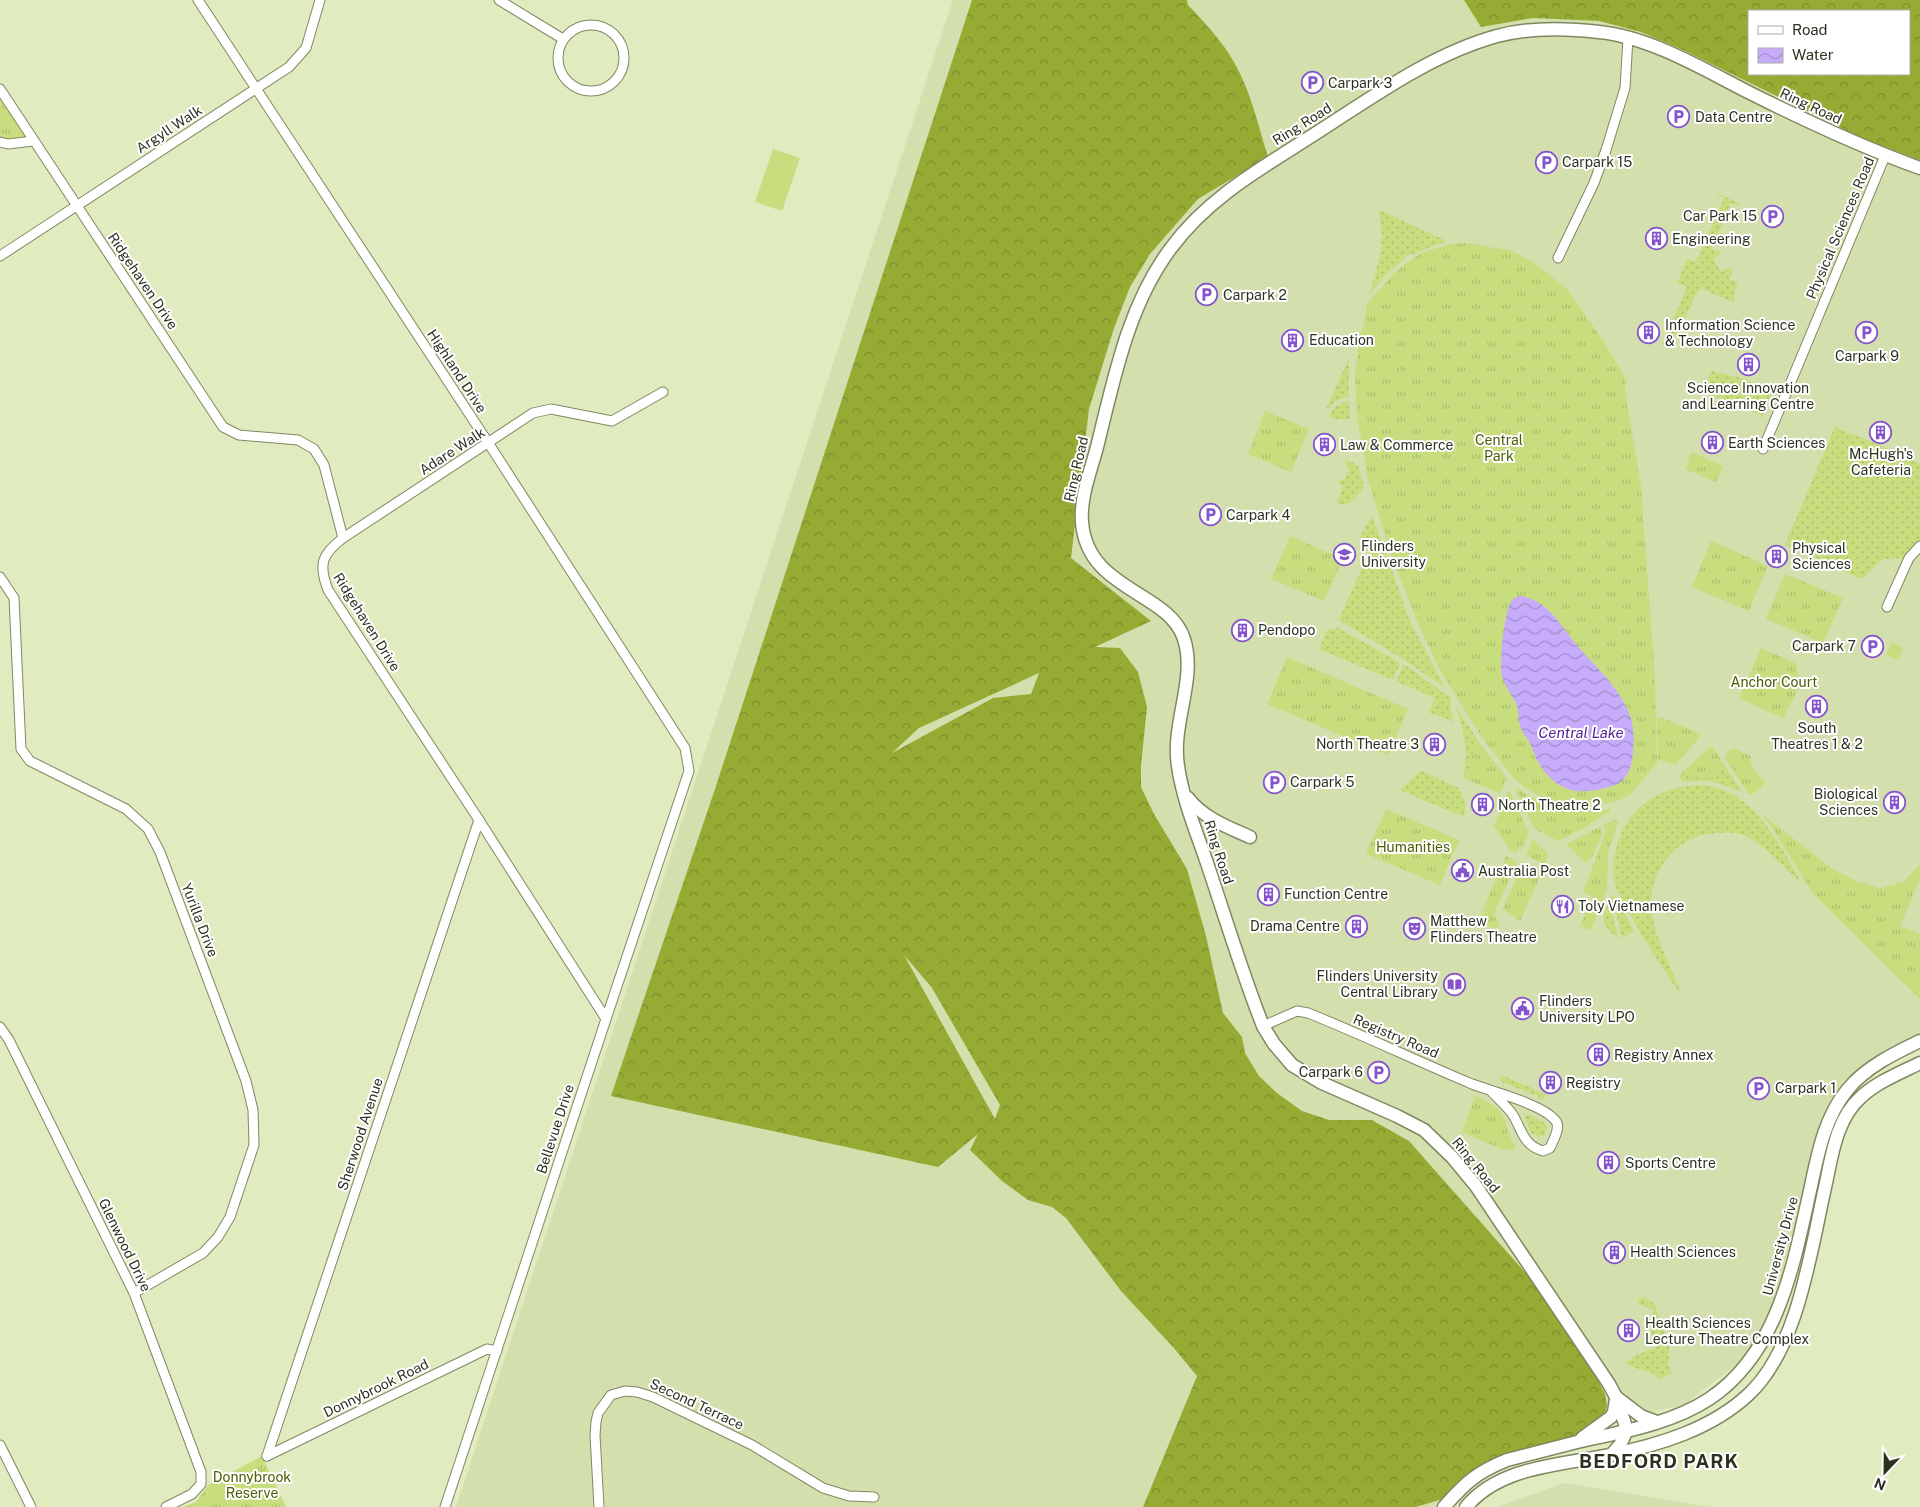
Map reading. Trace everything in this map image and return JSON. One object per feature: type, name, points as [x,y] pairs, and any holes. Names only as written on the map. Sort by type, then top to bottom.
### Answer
[{"type":"street","name":"Highland Drive","points":[[198,0],[489,444],[685,748],[688,760]]},
{"type":"street","name":"Argyll Walk","points":[[0,256],[289,67],[306,48],[320,0]]},
{"type":"street","points":[[499,0],[564,39]]},
{"type":"street","points":[[592,25],[613,33],[620,42],[624,52],[624,63],[614,83],[594,91],[584,91],[574,87],[565,80],[558,60],[559,49],[564,39],[571,32],[581,27],[592,25]]},
{"type":"street","name":"Ring Road","points":[[1627,1430],[1616,1397],[1583,1345],[1491,1208],[1452,1157],[1424,1130],[1322,1083],[1292,1065],[1274,1044],[1263,1026],[1184,792],[1176,753],[1178,726],[1188,664],[1182,635],[1178,626],[1167,616],[1118,582],[1105,570],[1090,550],[1084,537],[1081,519],[1084,497],[1122,350],[1134,314],[1159,264],[1192,223],[1217,199],[1246,178],[1386,89],[1452,53],[1491,38],[1522,31],[1570,29],[1604,32],[1628,38],[1686,61],[1818,126],[1885,156],[1920,168]]},
{"type":"street","points":[[1558,258],[1591,190],[1606,150],[1625,88],[1628,38]]},
{"type":"street","name":"Ridgehaven Drive","points":[[0,89],[224,427],[239,435],[298,440],[314,450],[324,465],[343,538],[331,548],[323,560],[322,575],[328,590],[479,820],[606,1020]]},
{"type":"street","points":[[0,142],[8,144],[33,141]]},
{"type":"street","name":"Physical Sciences Road","points":[[1763,449],[1885,156]]},
{"type":"street","name":"Adare Walk","points":[[343,538],[533,414],[551,409],[612,421],[663,392]]},
{"type":"street","points":[[1887,607],[1909,558],[1920,546]]},
{"type":"street","name":"Yurilla Drive","points":[[0,576],[14,598],[21,749],[30,761],[126,809],[148,829],[160,852],[246,1082],[252,1110],[254,1145],[230,1217],[218,1237],[203,1254],[134,1293]]},
{"type":"street","name":"Bellevue Drive","points":[[445,1507],[689,771],[688,760]]},
{"type":"street","points":[[1184,792],[1196,808],[1203,813],[1250,838]]},
{"type":"street","name":"Sherwood Avenue","points":[[268,1456],[479,820]]},
{"type":"street","name":"Registry Road","points":[[1263,1026],[1297,1011],[1308,1012],[1491,1091],[1533,1106],[1555,1119],[1558,1127],[1550,1148],[1542,1151],[1528,1142],[1522,1135],[1513,1115],[1491,1091]]},
{"type":"street","name":"Glenwood Drive","points":[[0,1027],[9,1040],[134,1293],[201,1472],[201,1484],[192,1494],[166,1507]]},
{"type":"street","name":"University Drive","points":[[1444,1507],[1463,1485],[1495,1465],[1657,1422],[1696,1407],[1728,1384],[1750,1359],[1772,1324],[1787,1285],[1818,1154],[1835,1108],[1848,1089],[1861,1075],[1920,1041]]},
{"type":"street","name":"University Drive","points":[[1466,1507],[1484,1490],[1512,1476],[1611,1455],[1673,1438],[1713,1420],[1736,1406],[1751,1393],[1781,1352],[1807,1267],[1833,1149],[1845,1119],[1861,1097],[1884,1081],[1920,1063]]},
{"type":"street","name":"Donnybrook Road","points":[[268,1456],[487,1349],[497,1351]]},
{"type":"street","name":"Second Terrace","points":[[599,1507],[596,1422],[598,1413],[611,1395],[625,1391],[637,1392],[653,1397],[752,1444],[823,1488],[849,1496],[874,1497]]},
{"type":"street","points":[[1576,1442],[1611,1417],[1614,1412],[1616,1397],[1641,1416],[1657,1422]]},
{"type":"street","points":[[1611,1455],[1620,1445],[1627,1430],[1642,1438],[1656,1438],[1691,1425],[1713,1420]]},
{"type":"street","points":[[0,1445],[31,1507]]},
{"type":"shaded area","name":"Flinders University","points":[[953,0],[1920,0],[1920,1034],[1872,1059],[1845,1080],[1830,1104],[1816,1142],[1778,1291],[1766,1320],[1753,1344],[1736,1365],[1685,1404],[1496,1450],[1440,1507],[456,1507]]},
{"type":"shaded area","points":[[1564,1483],[1711,1507],[1498,1507]]},
{"type":"green space","points":[[972,0],[1187,0],[1188,5],[1224,47],[1240,73],[1254,109],[1268,157],[1198,199],[1150,254],[1130,287],[1114,328],[1089,409],[1071,558],[1151,621],[1095,647],[1120,648],[1138,672],[1147,707],[1141,766],[1141,787],[1154,814],[1187,869],[1206,936],[1223,1013],[1242,1037],[1245,1053],[1259,1076],[1277,1093],[1302,1111],[1329,1120],[1372,1120],[1409,1141],[1568,1321],[1605,1394],[1607,1406],[1605,1413],[1576,1442],[1507,1460],[1453,1496],[1416,1507],[1143,1507],[1197,1376],[1121,1291],[1066,1218],[1052,1207],[1028,1200],[1002,1181],[970,1150],[978,1134],[938,1167],[611,1096],[715,789]],"holes":[[[1039,673],[1031,694],[993,698],[892,753],[919,728]],[[904,955],[932,988],[1000,1105],[995,1119]]]},
{"type":"green space","points":[[1464,0],[1920,0],[1920,160],[1864,139],[1681,49],[1641,32],[1599,21],[1533,18],[1481,27]]},
{"type":"green space","points":[[0,89],[33,141],[0,142]]},
{"type":"green space","points":[[773,149],[800,158],[782,211],[755,202]]},
{"type":"green space","points":[[1718,193],[1740,204],[1740,206],[1731,203],[1712,249],[1720,252],[1713,259],[1721,272],[1728,268],[1733,270],[1729,279],[1738,283],[1734,293],[1735,301],[1732,302],[1701,288],[1696,294],[1671,348],[1662,344],[1687,287],[1677,283],[1687,259],[1696,262],[1724,198],[1716,194]]},
{"type":"green space","points":[[1379,210],[1447,241],[1407,256],[1387,274],[1370,294],[1381,251],[1382,236]]},
{"type":"green space","name":"Central Park","points":[[1468,243],[1512,251],[1533,262],[1567,289],[1604,342],[1626,381],[1625,391],[1641,487],[1655,679],[1657,763],[1632,793],[1620,800],[1600,805],[1570,806],[1543,798],[1524,787],[1512,776],[1486,743],[1438,666],[1417,621],[1391,554],[1368,480],[1357,418],[1355,376],[1360,334],[1364,325],[1367,304],[1396,271],[1421,253],[1451,244]]},
{"type":"green space","points":[[1349,358],[1349,396],[1336,401],[1326,410]]},
{"type":"green space","points":[[1712,371],[1749,380],[1759,391],[1772,393],[1763,416],[1702,391]]},
{"type":"green space","points":[[1349,401],[1350,419],[1335,419],[1329,416],[1335,407]]},
{"type":"green space","points":[[1265,411],[1309,429],[1291,472],[1248,454]]},
{"type":"green space","points":[[1835,427],[1920,464],[1920,546],[1909,558],[1883,559],[1862,579],[1785,545]]},
{"type":"green space","points":[[1692,452],[1723,466],[1716,482],[1685,469]]},
{"type":"green space","points":[[1346,460],[1358,465],[1364,487],[1353,501],[1342,504],[1337,503],[1343,487],[1339,482],[1341,479],[1344,480],[1349,469],[1345,462]]},
{"type":"green space","points":[[1373,518],[1410,621],[1445,688],[1406,661],[1339,620],[1371,547],[1363,543],[1360,536],[1370,519]]},
{"type":"green space","points":[[1290,536],[1343,559],[1324,601],[1271,579]]},
{"type":"green space","points":[[1711,541],[1768,566],[1749,611],[1692,587]]},
{"type":"green space","points":[[1785,574],[1843,598],[1823,643],[1766,619]]},
{"type":"green space","points":[[1337,627],[1400,663],[1393,680],[1319,649],[1328,628],[1335,630]]},
{"type":"green space","points":[[1891,642],[1903,648],[1898,660],[1886,655]]},
{"type":"green space","name":"Anchor Court","points":[[1761,648],[1797,664],[1796,668],[1801,683],[1783,718],[1739,698]]},
{"type":"green space","points":[[1287,657],[1408,709],[1388,755],[1267,704]]},
{"type":"green space","points":[[1404,664],[1451,698],[1450,706],[1454,722],[1429,712],[1435,698],[1396,681]]},
{"type":"green space","points":[[1455,705],[1481,745],[1477,747],[1472,755],[1465,779],[1463,777],[1466,759],[1465,741]]},
{"type":"green space","points":[[1661,717],[1700,734],[1698,739],[1675,765],[1658,760],[1657,719]]},
{"type":"green space","points":[[1481,745],[1507,778],[1500,793],[1465,779],[1472,754]]},
{"type":"green space","points":[[1712,746],[1723,763],[1721,774],[1710,778],[1692,774],[1687,768]]},
{"type":"green space","points":[[1734,748],[1751,756],[1752,767],[1765,781],[1752,794],[1749,795],[1725,758],[1728,751]]},
{"type":"green space","points":[[1723,763],[1742,792],[1712,781],[1682,781],[1679,776],[1687,768],[1703,778],[1717,776],[1721,773]]},
{"type":"green space","points":[[1421,771],[1459,788],[1466,804],[1464,817],[1399,790]]},
{"type":"green space","points":[[1703,785],[1726,791],[1751,808],[1771,831],[1802,884],[1766,850],[1741,834],[1728,832],[1705,835],[1693,839],[1672,852],[1664,862],[1653,885],[1651,910],[1657,935],[1682,996],[1638,928],[1617,888],[1613,871],[1616,850],[1621,835],[1627,822],[1636,811],[1647,801],[1659,794],[1673,789]]},
{"type":"green space","points":[[1517,788],[1539,801],[1561,809],[1597,811],[1610,809],[1611,811],[1558,841],[1535,829],[1516,790]]},
{"type":"green space","points":[[1508,792],[1510,792],[1529,833],[1520,855],[1524,841],[1518,853],[1521,843],[1516,853],[1514,852],[1515,849],[1510,851],[1511,849],[1509,849],[1494,826]]},
{"type":"green space","name":"Humanities","points":[[1386,809],[1459,840],[1440,885],[1366,854]]},
{"type":"green space","points":[[1760,813],[1833,869],[1856,881],[1880,888],[1903,882],[1920,865],[1920,879],[1900,926],[1920,934],[1920,999],[1813,894],[1772,827]]},
{"type":"green space","points":[[1616,819],[1618,822],[1608,852],[1607,890],[1591,930],[1580,926],[1592,896],[1583,892],[1606,831],[1603,825]]},
{"type":"green space","points":[[1600,827],[1603,833],[1591,859],[1585,863],[1566,844]]},
{"type":"green space","points":[[1534,840],[1548,854],[1545,865],[1526,855]]},
{"type":"green space","points":[[1506,856],[1517,862],[1494,914],[1500,926],[1494,929],[1489,924],[1489,928],[1482,917],[1490,897],[1481,916],[1487,927],[1480,916]]},
{"type":"green space","points":[[1523,862],[1542,872],[1520,921],[1503,909]]},
{"type":"green space","points":[[1615,896],[1634,931],[1622,938],[1616,912],[1610,897]]},
{"type":"green space","points":[[1608,904],[1618,937],[1604,923],[1604,915]]},
{"type":"green space","points":[[1502,1075],[1547,1095],[1543,1100],[1538,1098],[1538,1095],[1502,1082],[1500,1080]]},
{"type":"green space","points":[[1475,1096],[1494,1105],[1502,1114],[1516,1147],[1511,1151],[1508,1149],[1505,1151],[1462,1132]]},
{"type":"green space","points":[[1527,1114],[1545,1123],[1547,1127],[1545,1135],[1538,1137],[1531,1133],[1525,1117]]},
{"type":"green space","points":[[1642,1297],[1655,1305],[1669,1347],[1668,1365],[1672,1373],[1660,1380],[1652,1373],[1635,1368],[1625,1362],[1632,1359],[1632,1357],[1657,1347],[1649,1326],[1654,1310],[1639,1304],[1638,1300]]},
{"type":"green space","name":"Donnybrook Reserve","points":[[262,1456],[286,1507],[184,1507],[196,1502],[208,1485]]},
{"type":"water","name":"Central Lake","points":[[1520,596],[1536,601],[1551,613],[1614,687],[1626,706],[1633,727],[1633,756],[1628,773],[1620,783],[1589,791],[1569,789],[1553,780],[1538,762],[1521,730],[1517,706],[1505,684],[1501,670],[1508,608],[1515,598]]},
{"type":"place","name":"Carpark 3","points":[[1312,83]]},
{"type":"place","name":"Data Centre","points":[[1679,117]]},
{"type":"place","name":"Carpark 15","points":[[1546,162]]},
{"type":"place","name":"Car Park 15","points":[[1773,216]]},
{"type":"place","name":"Engineering","points":[[1656,239]]},
{"type":"place","name":"Carpark 2","points":[[1207,295]]},
{"type":"place","name":"Information Science & Technology","points":[[1649,333]]},
{"type":"place","name":"Carpark 9","points":[[1867,333]]},
{"type":"place","name":"Education","points":[[1293,340]]},
{"type":"place","name":"Science Innovation and Learning Centre","points":[[1748,365]]},
{"type":"place","name":"McHugh's Cafeteria","points":[[1881,432]]},
{"type":"place","name":"Earth Sciences","points":[[1712,443]]},
{"type":"place","name":"Law & Commerce","points":[[1324,445]]},
{"type":"place","name":"Carpark 4","points":[[1210,515]]},
{"type":"place","name":"Flinders University","points":[[1345,554]]},
{"type":"place","name":"Physical Sciences","points":[[1776,556]]},
{"type":"place","name":"Pendopo","points":[[1242,630]]},
{"type":"place","name":"Carpark 7","points":[[1872,646]]},
{"type":"place","name":"South Theatres 1 & 2","points":[[1817,706]]},
{"type":"place","name":"North Theatre 3","points":[[1435,744]]},
{"type":"place","name":"Carpark 5","points":[[1274,782]]},
{"type":"place","name":"Biological Sciences","points":[[1894,802]]},
{"type":"place","name":"North Theatre 2","points":[[1482,805]]},
{"type":"place","name":"Australia Post","points":[[1462,871]]},
{"type":"place","name":"Function Centre","points":[[1268,894]]},
{"type":"place","name":"Toly Vietnamese","points":[[1562,906]]},
{"type":"place","name":"Drama Centre","points":[[1356,926]]},
{"type":"place","name":"Matthew Flinders Theatre","points":[[1414,929]]},
{"type":"place","name":"Flinders University Central Library","points":[[1454,984]]},
{"type":"place","name":"Flinders University LPO","points":[[1523,1009]]},
{"type":"place","name":"Registry Annex","points":[[1598,1055]]},
{"type":"place","name":"Carpark 6","points":[[1379,1072]]},
{"type":"place","name":"Registry","points":[[1550,1083]]},
{"type":"place","name":"Carpark 1","points":[[1759,1088]]},
{"type":"place","name":"Sports Centre","points":[[1609,1163]]},
{"type":"place","name":"Health Sciences","points":[[1614,1252]]},
{"type":"place","name":"Health Sciences Lecture Theatre Complex","points":[[1629,1331]]},
{"type":"district","name":"BEDFORD PARK","points":[[1659,1461]]}]
